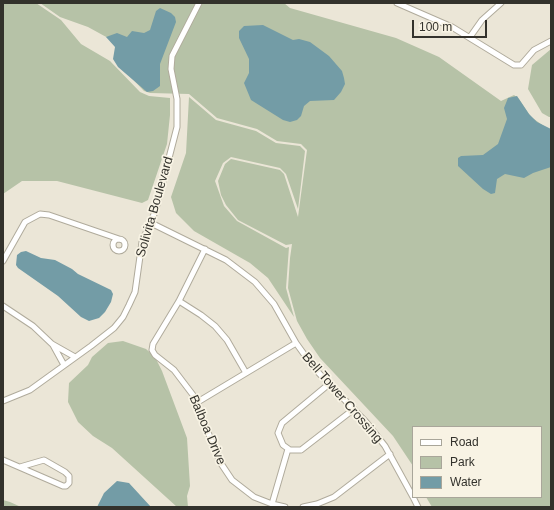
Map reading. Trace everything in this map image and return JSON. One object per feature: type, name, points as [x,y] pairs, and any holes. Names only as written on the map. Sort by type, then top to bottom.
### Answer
[{"type":"street","name":"Solivita Boulevard","points":[[3,401],[30,390],[114,328],[123,317],[135,292],[139,254],[151,222],[177,128],[177,99],[171,74],[172,56],[199,3]]},
{"type":"street","points":[[397,3],[411,5],[470,37],[516,66],[523,63],[539,47],[551,41]]},
{"type":"street","points":[[470,37],[482,20],[500,3]]},
{"type":"street","points":[[3,261],[25,222],[40,214],[49,215],[122,240]]},
{"type":"street","name":"Bell Tower Crossing","points":[[151,222],[226,260],[255,282],[281,315],[296,343],[314,368],[376,434],[390,454],[412,495]]},
{"type":"street","name":"Balboa Drive","points":[[205,249],[179,301],[153,344],[152,350],[181,377],[196,403],[225,471],[244,491],[272,504],[285,507]]},
{"type":"street","points":[[179,301],[215,326],[227,340],[246,373]]},
{"type":"street","points":[[3,306],[33,326],[52,344],[75,357]]},
{"type":"street","points":[[196,403],[296,343]]},
{"type":"street","points":[[52,344],[64,365]]},
{"type":"street","points":[[329,384],[282,423],[279,436],[282,443],[288,448],[298,450],[306,447],[354,409]]},
{"type":"street","points":[[272,504],[288,448]]},
{"type":"street","points":[[303,507],[317,504],[334,497],[390,454]]},
{"type":"street","points":[[3,460],[63,486],[66,486],[69,483],[69,476],[65,472],[44,460],[20,467]]},
{"type":"street","name":"Bell Tower Crossing","points":[[414,498],[418,507]]},
{"type":"green space","points":[[3,3],[36,3],[61,20],[81,44],[110,61],[140,92],[149,96],[170,98],[167,144],[148,200],[142,203],[57,181],[22,181],[3,194]]},
{"type":"green space","points":[[40,3],[284,3],[290,8],[396,38],[439,57],[501,101],[514,95],[519,99],[531,117],[551,131],[551,507],[432,507],[427,498],[542,498],[542,426],[412,426],[412,464],[393,436],[320,358],[297,321],[288,288],[292,244],[286,245],[238,220],[226,205],[221,195],[218,181],[225,164],[231,159],[280,170],[284,174],[298,217],[307,150],[301,144],[277,141],[257,129],[217,118],[189,94],[150,93],[144,91],[122,68],[119,44],[88,27],[60,17]]},
{"type":"green space","points":[[551,49],[551,117],[549,117],[542,113],[528,89],[532,65]]},
{"type":"green space","points":[[189,97],[216,120],[256,131],[276,143],[300,146],[305,151],[298,209],[286,174],[280,168],[231,157],[223,163],[215,181],[224,206],[237,221],[286,248],[289,247],[286,288],[294,317],[268,278],[250,263],[194,231],[176,213],[171,197],[186,153]]},
{"type":"green space","points":[[123,341],[146,349],[155,357],[162,371],[187,438],[190,486],[187,496],[188,507],[177,507],[112,448],[93,436],[78,422],[68,402],[69,383],[88,365],[92,357],[108,343]]},
{"type":"green space","points":[[3,500],[10,502],[21,507],[3,507]]},
{"type":"water","points":[[160,8],[171,13],[175,17],[176,22],[160,64],[160,86],[153,91],[147,92],[118,67],[113,59],[115,47],[106,37],[117,33],[127,37],[132,31],[144,33],[150,30],[156,11]]},
{"type":"water","points":[[263,25],[293,40],[299,39],[310,42],[329,56],[342,71],[345,84],[341,92],[334,100],[310,101],[304,106],[301,116],[297,120],[290,122],[283,120],[251,100],[244,83],[249,73],[249,59],[239,38],[239,31],[244,26]]},
{"type":"water","points":[[517,96],[529,114],[537,122],[551,129],[551,167],[533,173],[524,178],[505,174],[497,179],[495,193],[491,194],[483,189],[458,166],[458,158],[461,156],[483,155],[498,144],[507,119],[504,108],[508,98]]},
{"type":"water","points":[[26,251],[41,258],[55,260],[78,274],[111,290],[113,294],[111,302],[105,312],[99,318],[89,321],[81,317],[58,296],[18,268],[16,265],[17,255]]},
{"type":"water","points":[[117,481],[129,483],[151,507],[97,507],[104,493]]}]
